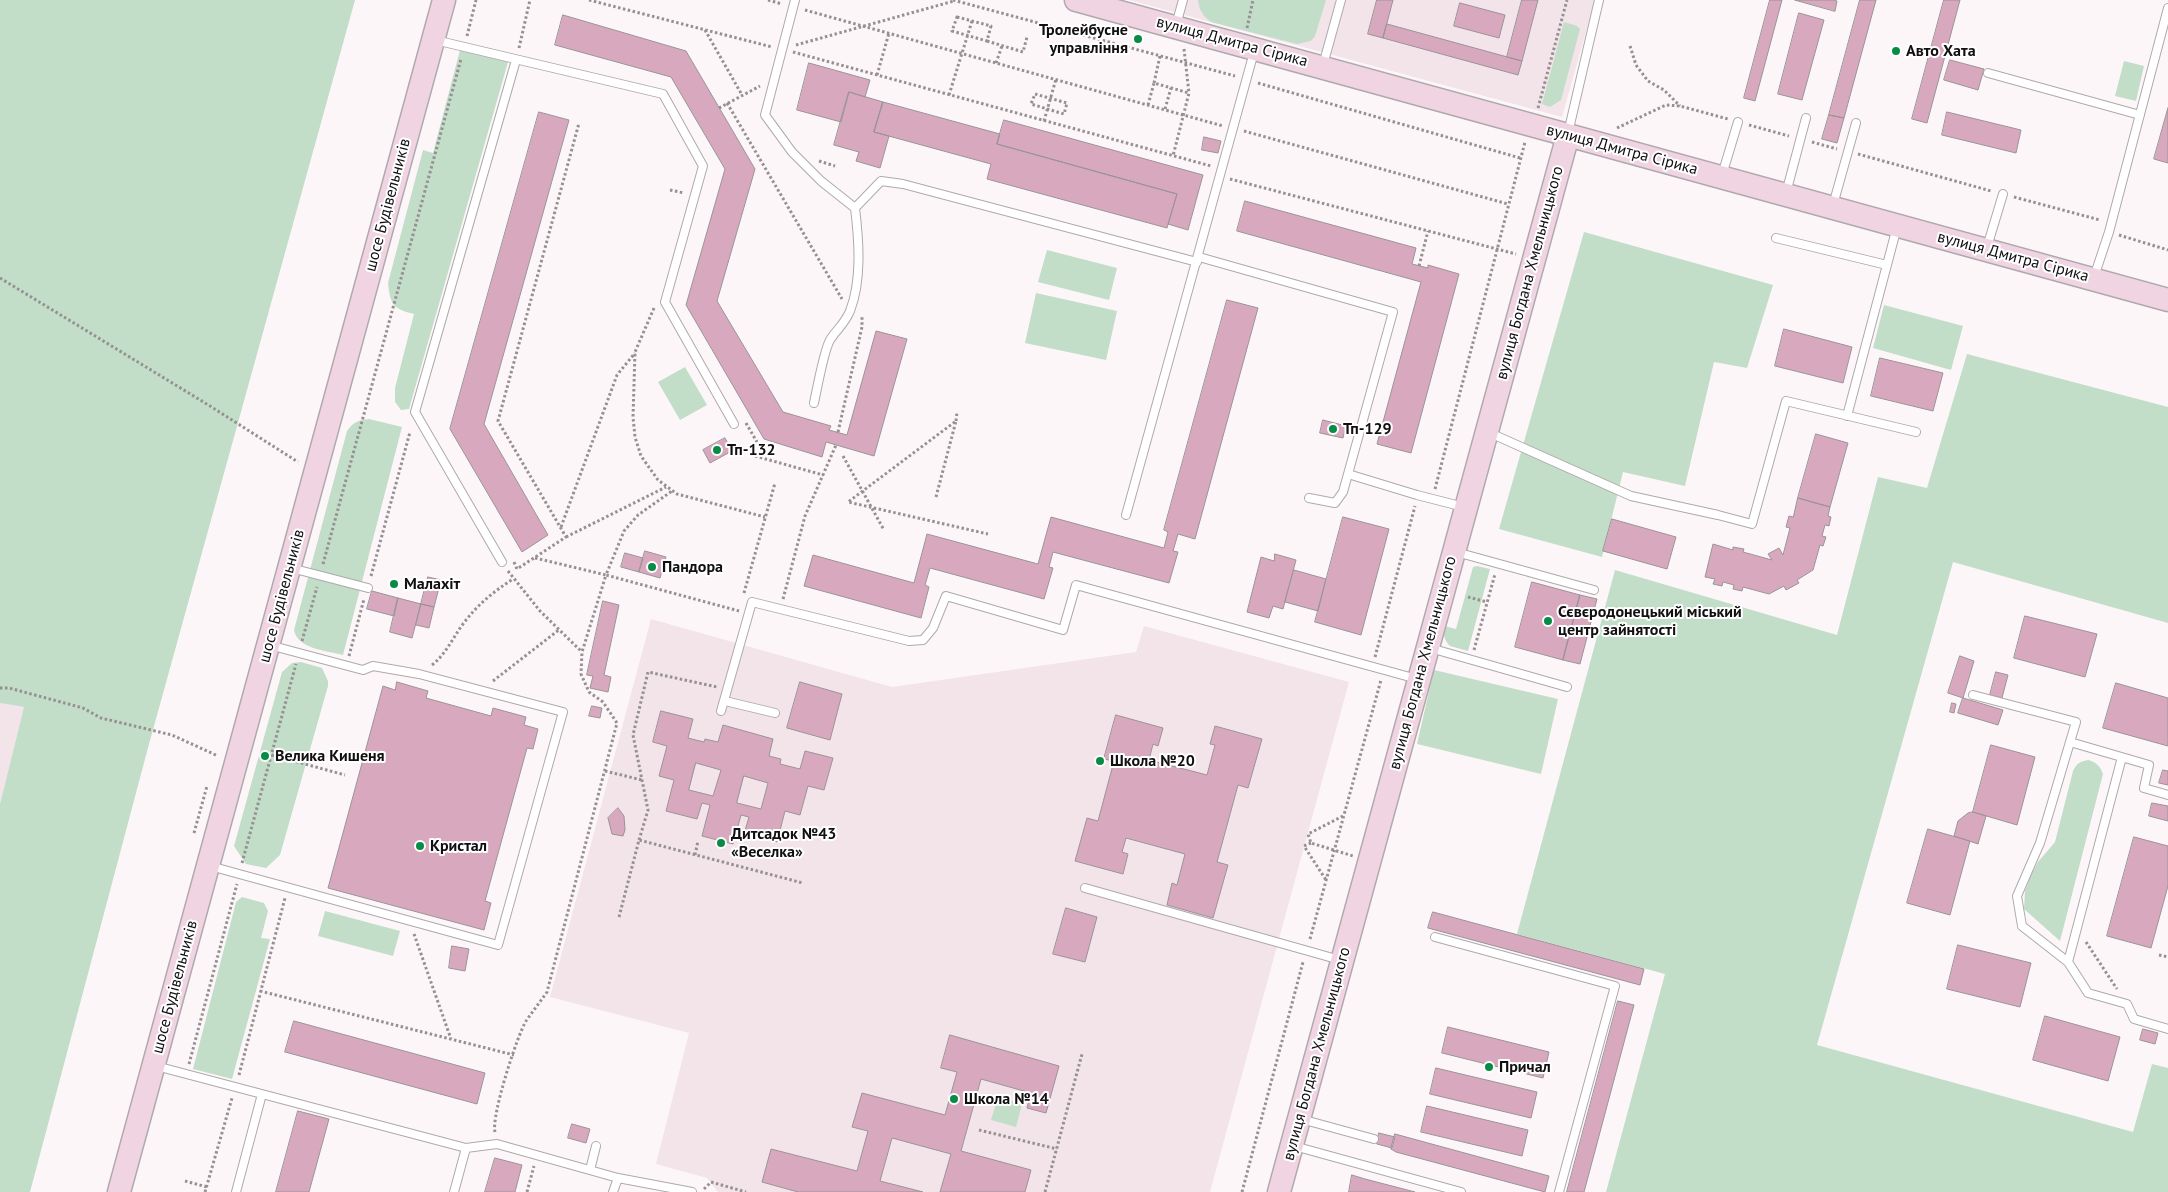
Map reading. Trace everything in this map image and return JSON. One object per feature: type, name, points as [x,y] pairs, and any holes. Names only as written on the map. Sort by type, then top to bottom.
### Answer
[{"type":"street","name":"шосе Будівельників","points":[[119,1192],[444,0]]},
{"type":"street","name":"вулиця Дмитра Сірика","points":[[1076,0],[2168,300]]},
{"type":"street","name":"вулиця Богдана Хмельницького","points":[[1279,1192],[1568,135]]},
{"type":"lane","points":[[796,0],[765,115],[792,152],[820,181],[855,208]]},
{"type":"lane","points":[[1178,28],[1183,0]]},
{"type":"lane","points":[[1322,67],[1341,0]]},
{"type":"lane","points":[[1568,135],[1599,0]]},
{"type":"lane","points":[[2094,279],[2109,232],[2168,8]]},
{"type":"lane","points":[[433,39],[663,94],[703,166],[665,302],[734,424]]},
{"type":"lane","points":[[1126,516],[1234,128],[1249,47]]},
{"type":"lane","points":[[502,562],[415,412],[516,60]]},
{"type":"lane","points":[[1988,72],[2140,115]]},
{"type":"lane","points":[[1786,195],[1806,118]]},
{"type":"lane","points":[[1722,177],[1738,122]]},
{"type":"lane","points":[[1833,207],[1856,123]]},
{"type":"lane","points":[[814,403],[830,340],[841,328],[850,311],[858,258],[855,208],[881,181],[903,184],[1392,312],[1343,492],[1335,502],[1309,498]]},
{"type":"lane","points":[[1987,250],[2003,194]]},
{"type":"lane","points":[[1848,416],[1898,225]]},
{"type":"lane","points":[[1776,238],[1887,265]]},
{"type":"lane","points":[[1487,432],[1631,496],[1752,524],[1786,401],[1916,432]]},
{"type":"lane","points":[[1348,474],[1417,496],[1466,508]]},
{"type":"lane","points":[[1454,551],[1594,590]]},
{"type":"lane","points":[[289,568],[368,588]]},
{"type":"lane","points":[[722,711],[752,602],[910,641],[923,640],[933,628],[946,596],[1063,630],[1076,585],[1419,680]]},
{"type":"lane","points":[[208,866],[498,945],[563,712],[419,674],[374,666],[363,670],[269,644]]},
{"type":"lane","points":[[1428,648],[1567,687]]},
{"type":"lane","points":[[1973,695],[2076,722],[2040,843],[2017,896],[2022,926],[2068,962],[2088,993],[2127,1004],[2134,1019],[2168,1029]]},
{"type":"lane","points":[[725,701],[774,714]]},
{"type":"lane","points":[[2070,742],[2149,765],[2144,788],[2168,795]]},
{"type":"lane","points":[[2068,962],[2122,757]]},
{"type":"lane","points":[[1085,888],[1342,961]]},
{"type":"lane","points":[[1435,937],[1615,986],[1559,1192]]},
{"type":"lane","points":[[154,1066],[466,1148],[497,1144],[618,1178],[692,1192]]},
{"type":"lane","points":[[236,1192],[262,1094]]},
{"type":"lane","points":[[1299,1118],[1374,1139]]},
{"type":"lane","points":[[590,1170],[596,1146]]},
{"type":"lane","points":[[1292,1146],[1461,1192]]},
{"type":"lane","points":[[454,1192],[466,1148]]},
{"type":"lane","points":[[614,1192],[618,1178]]},
{"type":"path","points":[[186,1074],[476,0]]},
{"type":"path","points":[[516,60],[530,0]]},
{"type":"path","points":[[589,0],[774,47]]},
{"type":"path","points":[[768,0],[785,5],[783,13]]},
{"type":"path","points":[[793,46],[860,25],[957,0]]},
{"type":"path","points":[[1249,47],[1253,0]]},
{"type":"path","points":[[1432,499],[1508,204],[1567,0]]},
{"type":"path","points":[[800,18],[803,10],[1508,204]]},
{"type":"path","points":[[987,41],[991,26],[956,17],[952,31],[1023,52],[1027,37]]},
{"type":"path","points":[[949,95],[972,21]]},
{"type":"path","points":[[1173,156],[1190,93],[1178,28]]},
{"type":"path","points":[[705,30],[742,95]]},
{"type":"path","points":[[877,75],[889,33]]},
{"type":"path","points":[[788,60],[795,36]]},
{"type":"path","points":[[771,56],[776,38]]},
{"type":"path","points":[[996,63],[1002,46]]},
{"type":"path","points":[[1630,46],[1636,65],[1648,81],[1664,90],[1680,106]]},
{"type":"path","points":[[791,52],[1173,156],[1222,173],[1428,231],[1534,258]]},
{"type":"path","points":[[1148,104],[1160,56]]},
{"type":"path","points":[[1044,121],[1056,79]]},
{"type":"path","points":[[1154,83],[1190,93]]},
{"type":"path","points":[[719,108],[763,84]]},
{"type":"path","points":[[1165,109],[1171,88]]},
{"type":"path","points":[[1035,94],[1067,103],[1064,114],[1048,109],[1031,104],[1035,94]]},
{"type":"path","points":[[727,103],[850,311]]},
{"type":"path","points":[[1595,142],[1618,127],[1656,109],[1666,105],[1680,106],[2110,223]]},
{"type":"path","points":[[566,537],[498,421],[579,123]]},
{"type":"path","points":[[812,158],[835,166]]},
{"type":"path","points":[[1419,266],[1428,231]]},
{"type":"path","points":[[2109,232],[2168,250]]},
{"type":"path","points":[[0,278],[210,406],[315,474]]},
{"type":"path","points":[[561,527],[617,375],[635,352],[654,308]]},
{"type":"path","points":[[635,352],[633,394],[635,437],[641,456],[649,469],[672,491],[694,499],[765,517]]},
{"type":"path","points":[[936,498],[957,412]]},
{"type":"path","points":[[743,417],[757,442]]},
{"type":"path","points":[[956,421],[848,502],[988,534]]},
{"type":"path","points":[[346,666],[410,432]]},
{"type":"path","points":[[780,609],[805,516],[836,445]]},
{"type":"path","points":[[756,456],[823,475]]},
{"type":"path","points":[[843,456],[884,530]]},
{"type":"path","points":[[534,558],[740,611],[775,483]]},
{"type":"path","points":[[512,560],[517,569],[566,537],[666,487]]},
{"type":"path","points":[[497,1144],[494,1126],[501,1094],[525,1022],[547,992],[617,722],[603,702],[589,692],[581,674],[582,652],[606,575],[624,531],[638,515],[672,491]]},
{"type":"path","points":[[1372,668],[1417,496]]},
{"type":"path","points":[[502,562],[512,580],[582,652]]},
{"type":"path","points":[[1472,660],[1498,563]]},
{"type":"path","points":[[419,674],[437,661],[450,647],[462,626],[480,604],[490,594],[512,580]]},
{"type":"path","points":[[1468,597],[1487,602]]},
{"type":"path","points":[[481,690],[560,630]]},
{"type":"path","points":[[1242,1192],[1306,951],[1384,670]]},
{"type":"path","points":[[619,917],[648,810],[633,735],[648,672],[728,690]]},
{"type":"path","points":[[0,688],[9,688],[83,708],[101,718],[172,736],[236,763]]},
{"type":"path","points":[[272,755],[345,775]]},
{"type":"path","points":[[604,771],[642,780]]},
{"type":"path","points":[[194,833],[208,782]]},
{"type":"path","points":[[1311,843],[1308,834],[1344,816]]},
{"type":"path","points":[[639,840],[803,882]]},
{"type":"path","points":[[695,855],[698,841]]},
{"type":"path","points":[[1326,880],[1304,846],[1311,843],[1353,856]]},
{"type":"path","points":[[206,1192],[288,887]]},
{"type":"path","points":[[410,921],[451,1039]]},
{"type":"path","points":[[2077,929],[2127,1004]]},
{"type":"path","points":[[2159,955],[2168,957]]},
{"type":"path","points":[[260,990],[514,1055]]},
{"type":"path","points":[[1045,1192],[1082,1054]]},
{"type":"path","points":[[979,1130],[1057,1148]]},
{"type":"path","points":[[527,1192],[536,1155]]},
{"type":"path","points":[[185,1181],[207,1187]]},
{"type":"path","points":[[701,1192],[711,1182],[746,1192]]},
{"type":"shaded area","points":[[1129,0],[1595,0],[1562,117]]},
{"type":"shaded area","points":[[651,619],[892,687],[1136,652],[1144,626],[1349,682],[1210,1192],[718,1192],[707,1178],[656,1164],[689,1033],[550,997]]},
{"type":"shaded area","points":[[0,703],[24,707],[0,804]]},
{"type":"green space","points":[[0,0],[355,0],[149,744],[30,1192],[0,1192],[0,804],[24,707],[0,703]]},
{"type":"green space","points":[[1198,0],[1326,0],[1315,36],[1311,41],[1297,44],[1211,22],[1199,7]]},
{"type":"green space","points":[[1564,22],[1577,26],[1580,29],[1561,100],[1550,107],[1542,104]]},
{"type":"green space","points":[[460,50],[508,62],[409,409],[401,410],[395,402],[395,388],[414,314],[394,305],[388,283],[423,150],[433,153]]},
{"type":"green space","points":[[2124,61],[2144,66],[2136,101],[2115,96]]},
{"type":"green space","points":[[1584,232],[1773,285],[1747,368],[1714,362],[1685,486],[1623,472],[1602,557],[1499,529]]},
{"type":"green space","points":[[1047,250],[1117,268],[1109,300],[1038,282]]},
{"type":"green space","points":[[1036,293],[1117,311],[1106,360],[1025,343]]},
{"type":"green space","points":[[1884,305],[1963,326],[1951,370],[1873,348]]},
{"type":"green space","points":[[1967,354],[2168,407],[2168,623],[1953,562],[1817,1045],[2133,1132],[2152,1064],[2168,1068],[2168,1192],[1606,1192],[1665,974],[1517,934],[1615,570],[1837,635],[1878,477],[1927,488]]},
{"type":"green space","points":[[685,367],[707,405],[680,420],[658,382]]},
{"type":"green space","points":[[369,419],[402,427],[343,655],[307,645],[296,636],[294,630],[347,431],[356,422]]},
{"type":"green space","points":[[1473,567],[1490,569],[1468,651],[1450,646],[1444,637],[1444,626],[1456,629]]},
{"type":"green space","points":[[301,662],[322,668],[328,681],[328,686],[280,855],[266,868],[246,864],[234,846],[282,672],[292,663]]},
{"type":"green space","points":[[1434,670],[1558,699],[1541,774],[1417,744]]},
{"type":"green space","points":[[2089,760],[2098,765],[2103,774],[2060,941],[2024,909],[2025,891],[2038,862],[2055,842],[2073,771],[2081,762]]},
{"type":"green space","points":[[242,897],[264,903],[268,911],[261,938],[270,939],[232,1079],[193,1069],[236,902]]},
{"type":"green space","points":[[325,911],[400,931],[393,956],[318,936]]},
{"type":"green space","points":[[998,1097],[1022,1104],[1016,1127],[991,1120]]},
{"type":"building","points":[[1377,0],[1393,0],[1383,38],[1368,34]]},
{"type":"building","points":[[1522,0],[1538,0],[1522,61],[1507,57]]},
{"type":"building","points":[[1770,0],[1782,0],[1755,101],[1744,98]]},
{"type":"building","points":[[1795,0],[1833,0],[1837,1],[1835,11]]},
{"type":"building","points":[[1860,0],[1876,0],[1844,118],[1829,115]]},
{"type":"building","points":[[1944,0],[1960,0],[1927,123],[1912,119]]},
{"type":"building","points":[[1460,3],[1505,15],[1499,38],[1454,26]]},
{"type":"building","points":[[1799,13],[1824,20],[1802,100],[1778,94]]},
{"type":"building","points":[[563,15],[686,51],[755,169],[717,301],[783,412],[831,426],[829,430],[847,435],[876,331],[907,339],[874,456],[826,442],[822,457],[764,439],[686,305],[725,169],[671,77],[555,45]]},
{"type":"building","points":[[1387,24],[1522,61],[1518,75],[1383,38]]},
{"type":"building","points":[[1950,60],[1984,69],[1978,90],[1944,80]]},
{"type":"building","points":[[809,63],[870,80],[865,97],[849,92],[841,122],[797,110]]},
{"type":"building","points":[[849,92],[883,102],[874,132],[889,136],[880,168],[856,161],[859,152],[834,145]]},
{"type":"building","points":[[883,102],[1000,134],[997,144],[1177,194],[1167,228],[987,179],[991,164],[874,132]]},
{"type":"building","points":[[2168,108],[2168,163],[2154,159]]},
{"type":"building","points":[[539,112],[569,120],[484,424],[548,535],[522,552],[450,429]]},
{"type":"building","points":[[1947,112],[2021,130],[2016,153],[1942,135]]},
{"type":"building","points":[[1829,115],[1844,118],[1837,143],[1822,139]]},
{"type":"building","points":[[1004,120],[1203,175],[1188,230],[1168,224],[1177,194],[997,144]]},
{"type":"building","points":[[1204,137],[1221,141],[1218,153],[1202,150]]},
{"type":"building","points":[[1245,201],[1416,248],[1412,264],[1428,268],[1428,265],[1459,274],[1411,453],[1377,444],[1421,282],[1237,231]]},
{"type":"building","points":[[1227,300],[1258,308],[1195,539],[1178,534],[1173,551],[1178,552],[1169,583],[1053,552],[1049,567],[1053,568],[1044,599],[930,568],[925,585],[929,587],[921,618],[804,586],[813,555],[914,583],[927,534],[1038,564],[1051,517],[1164,548],[1168,532],[1164,530]]},
{"type":"building","points":[[1784,329],[1852,347],[1843,383],[1775,366]]},
{"type":"building","points":[[1880,358],[1943,373],[1933,411],[1871,396]]},
{"type":"building","name":"Тп-129","points":[[1323,420],[1346,426],[1343,438],[1320,433]]},
{"type":"building","points":[[1816,434],[1848,443],[1830,507],[1798,498]]},
{"type":"building","name":"Тп-132","points":[[725,438],[732,451],[710,463],[703,450]]},
{"type":"building","points":[[1798,498],[1830,507],[1828,516],[1831,517],[1829,526],[1825,525],[1822,536],[1826,537],[1823,546],[1820,545],[1813,570],[1797,580],[1799,583],[1786,590],[1784,586],[1769,594],[1743,587],[1742,591],[1733,589],[1734,585],[1723,582],[1722,586],[1713,584],[1715,579],[1705,577],[1713,544],[1733,550],[1733,547],[1744,549],[1743,552],[1772,560],[1768,554],[1779,548],[1783,555],[1790,528],[1786,527],[1789,516],[1793,517]]},
{"type":"building","points":[[1343,517],[1389,529],[1361,635],[1315,622]]},
{"type":"building","points":[[1612,519],[1676,537],[1667,569],[1603,551]]},
{"type":"building","points":[[645,551],[666,557],[660,578],[639,572]]},
{"type":"building","points":[[625,553],[643,558],[639,572],[621,567]]},
{"type":"building","points":[[1275,554],[1296,560],[1283,609],[1273,606],[1269,618],[1247,612],[1261,557],[1274,561]]},
{"type":"building","points":[[1294,570],[1326,579],[1318,611],[1285,602]]},
{"type":"building","points":[[428,577],[441,580],[434,607],[421,604]]},
{"type":"building","name":"Сєвєродонецький міський центр зайнятості","points":[[1532,582],[1580,595],[1563,660],[1515,647]]},
{"type":"building","points":[[372,591],[398,598],[394,616],[367,609]]},
{"type":"building","points":[[1580,595],[1597,599],[1580,664],[1563,660]]},
{"type":"building","points":[[398,598],[421,604],[412,638],[390,632]]},
{"type":"building","points":[[603,601],[619,605],[604,675],[611,677],[608,692],[590,688],[593,676],[587,675]]},
{"type":"building","points":[[421,604],[434,607],[429,628],[416,625]]},
{"type":"building","points":[[2025,616],[2097,634],[2085,677],[2014,658]]},
{"type":"building","points":[[1960,656],[1974,661],[1963,698],[1948,693]]},
{"type":"building","points":[[1996,672],[2008,675],[2002,698],[1990,695]]},
{"type":"building","name":"Кристал","points":[[397,682],[428,691],[426,698],[491,716],[493,708],[526,717],[524,725],[538,729],[533,749],[527,748],[485,901],[491,903],[484,930],[328,888],[383,686],[395,690]]},
{"type":"building","points":[[800,682],[842,694],[830,740],[787,728]]},
{"type":"building","points":[[2116,683],[2168,698],[2168,746],[2103,728]]},
{"type":"building","points":[[1963,698],[2003,710],[1998,725],[1958,713]]},
{"type":"building","points":[[1952,703],[1956,704],[1954,713],[1950,712]]},
{"type":"building","points":[[592,706],[602,708],[600,718],[589,716]]},
{"type":"building","points":[[661,711],[693,719],[688,738],[704,742],[705,739],[718,742],[723,725],[773,739],[769,756],[781,759],[780,764],[800,769],[805,751],[833,758],[824,790],[808,786],[800,815],[785,811],[777,842],[744,834],[749,817],[741,815],[733,844],[702,836],[710,805],[702,803],[697,819],[666,811],[674,780],[659,776],[667,746],[653,742]],"holes":[[[696,763],[721,770],[713,796],[689,790]],[[744,776],[768,783],[761,809],[737,803]]]},
{"type":"building","points":[[1116,715],[1163,728],[1158,746],[1153,744],[1149,760],[1207,775],[1215,745],[1210,744],[1215,726],[1262,739],[1248,788],[1238,785],[1217,862],[1228,865],[1213,918],[1167,905],[1172,883],[1177,885],[1185,854],[1126,838],[1122,852],[1128,854],[1123,874],[1075,861],[1087,818],[1098,821],[1114,761],[1104,759]]},
{"type":"building","points":[[1991,745],[2035,757],[2017,825],[1973,812]]},
{"type":"building","points":[[2163,770],[2168,771],[2168,785],[2159,783]]},
{"type":"building","points":[[2152,803],[2168,806],[2168,821],[2149,816]]},
{"type":"building","points":[[618,808],[624,816],[625,830],[623,836],[612,834],[608,818]]},
{"type":"building","points":[[1973,812],[1986,816],[1978,844],[1954,836],[1958,821],[1968,813]]},
{"type":"building","points":[[1928,829],[1970,841],[1950,915],[1907,903]]},
{"type":"building","points":[[2134,837],[2168,846],[2168,886],[2151,948],[2107,936]]},
{"type":"building","points":[[1066,908],[1097,917],[1085,962],[1053,954]]},
{"type":"building","points":[[1433,912],[1644,969],[1640,985],[1428,928]]},
{"type":"building","points":[[1958,945],[2031,963],[2020,1007],[1947,989]]},
{"type":"building","points":[[452,946],[469,949],[465,971],[449,968]]},
{"type":"building","points":[[1618,1001],[1634,1005],[1584,1192],[1567,1192]]},
{"type":"building","points":[[2045,1016],[2120,1037],[2108,1081],[2033,1060]]},
{"type":"building","points":[[294,1021],[485,1073],[477,1104],[285,1052]]},
{"type":"building","points":[[1448,1027],[1549,1052],[1543,1078],[1442,1053]]},
{"type":"building","points":[[2143,1029],[2158,1033],[2155,1044],[2140,1040]]},
{"type":"building","points":[[950,1035],[1059,1066],[1046,1113],[1027,1108],[1031,1093],[981,1079],[961,1151],[1031,1170],[1025,1192],[940,1192],[951,1154],[892,1138],[880,1181],[923,1192],[798,1192],[762,1182],[771,1149],[857,1171],[868,1131],[852,1127],[862,1093],[945,1115],[957,1072],[941,1068]]},
{"type":"building","points":[[1436,1068],[1537,1092],[1531,1118],[1430,1094]]},
{"type":"building","points":[[1427,1106],[1528,1130],[1522,1156],[1421,1132]]},
{"type":"building","points":[[298,1111],[329,1119],[309,1192],[276,1192]]},
{"type":"building","points":[[572,1124],[590,1129],[586,1143],[568,1138]]},
{"type":"building","points":[[1379,1133],[1395,1137],[1392,1148],[1377,1144]]},
{"type":"building","points":[[1395,1134],[1549,1176],[1545,1192],[1396,1152],[1391,1149]]},
{"type":"building","points":[[495,1158],[522,1165],[515,1192],[485,1192]]},
{"type":"building","points":[[1352,1175],[1365,1179],[1415,1192],[1349,1192]]},
{"type":"place","name":"Тролейбусне управління","points":[[1138,39]]},
{"type":"place","name":"Авто Хата","points":[[1896,51]]},
{"type":"place","name":"Тп-129","points":[[1333,429]]},
{"type":"place","name":"Тп-132","points":[[717,450]]},
{"type":"place","name":"Пандора","points":[[652,567]]},
{"type":"place","name":"Малахіт","points":[[394,584]]},
{"type":"place","name":"Сєвєродонецький міський центр зайнятості","points":[[1548,621]]},
{"type":"place","name":"Велика Кишеня","points":[[265,756]]},
{"type":"place","name":"Школа №20","points":[[1100,761]]},
{"type":"place","name":"Дитсадок №43 «Веселка»","points":[[721,843]]},
{"type":"place","name":"Кристал","points":[[420,846]]},
{"type":"place","name":"Причал","points":[[1489,1067]]},
{"type":"place","name":"Школа №14","points":[[954,1099]]}]
